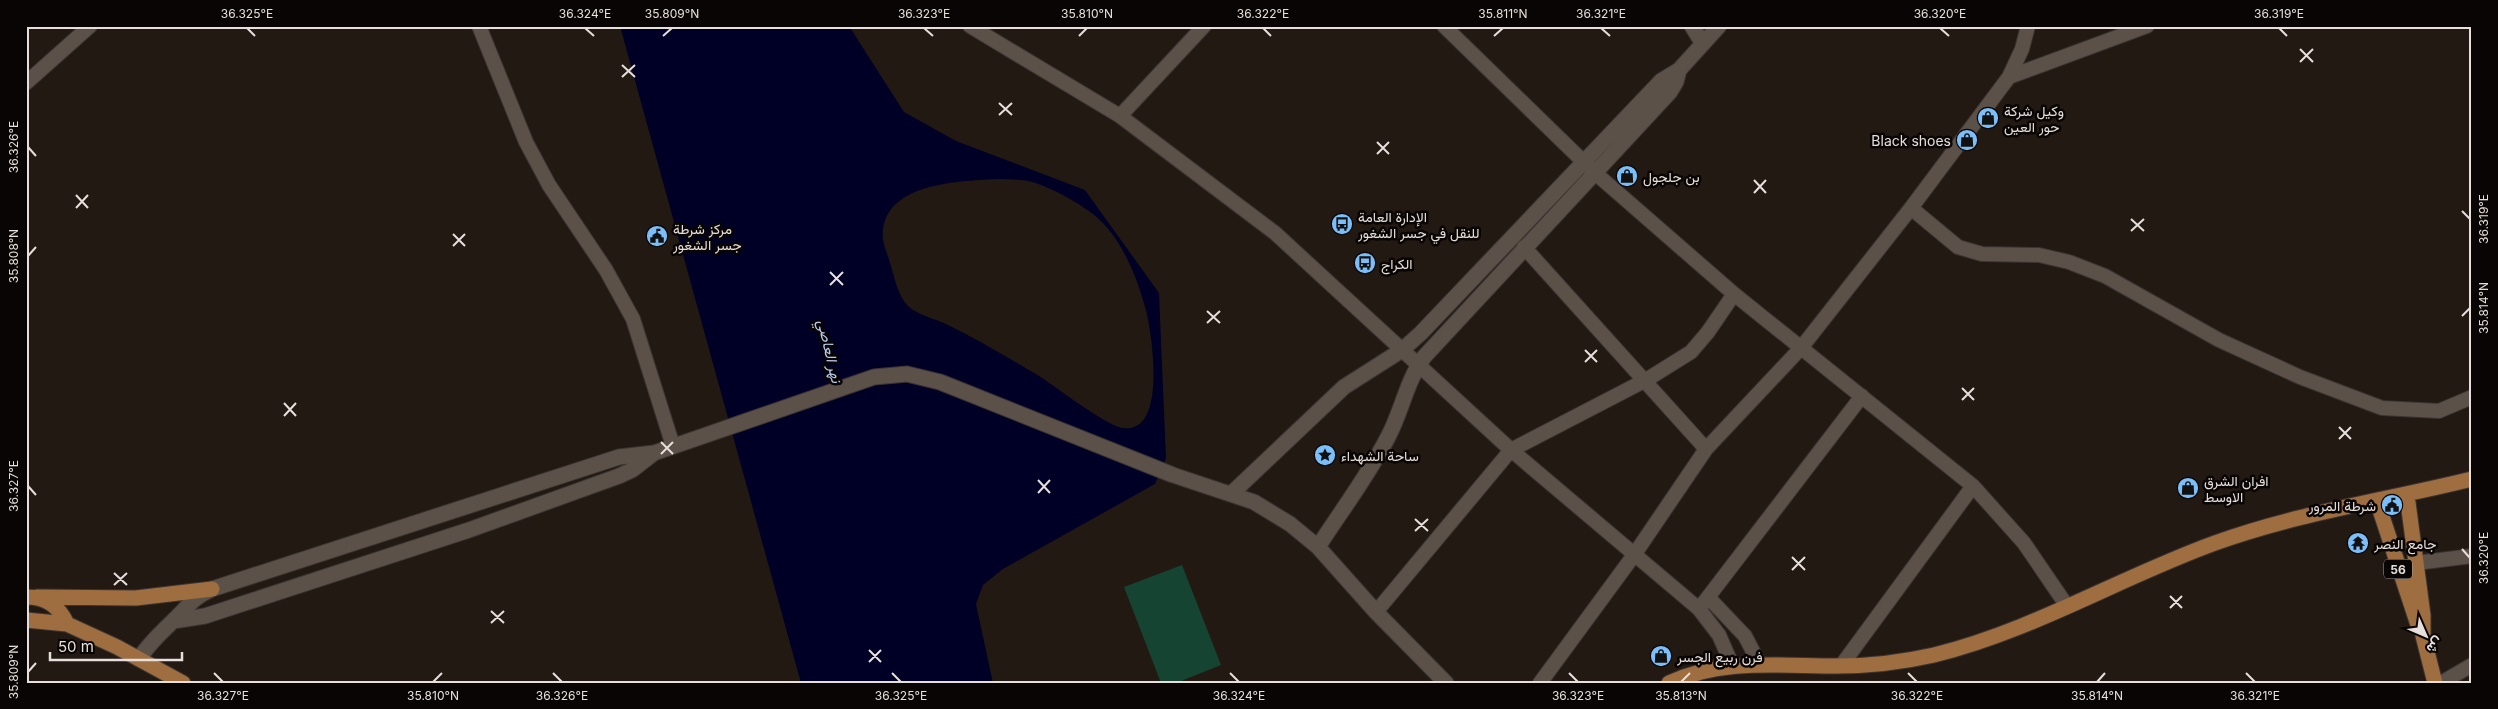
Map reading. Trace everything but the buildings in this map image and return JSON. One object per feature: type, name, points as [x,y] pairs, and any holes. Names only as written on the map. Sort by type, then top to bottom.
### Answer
[{"type":"main road","points":[[1669,683],[1683,676],[1732,665],[1841,666],[1885,664],[1935,655],[2010,630],[2215,543],[2261,528],[2472,479]]},
{"type":"main road","name":"56","points":[[2407,495],[2423,636],[2435,683]]},
{"type":"main road","name":"56","points":[[2377,501],[2413,615],[2423,636]]},
{"type":"main road","points":[[2392,550],[2414,545]]},
{"type":"main road","points":[[32,597],[136,598],[212,589]]},
{"type":"main road","points":[[32,597],[52,604],[67,624]]},
{"type":"main road","points":[[26,620],[67,624],[183,683]]},
{"type":"street","points":[[26,83],[90,26]]},
{"type":"street","points":[[479,26],[526,142],[549,185],[606,270],[634,319],[673,446]]},
{"type":"street","points":[[970,26],[1120,116],[1275,233],[1511,450],[1699,609],[1719,635],[1732,665]]},
{"type":"street","points":[[1120,116],[1204,26]]},
{"type":"street","points":[[1444,26],[1589,167],[1734,294],[1973,486],[2024,543],[2067,606]]},
{"type":"street","points":[[1692,26],[1703,44]]},
{"type":"street","points":[[1318,547],[1377,457],[1399,414],[1407,389],[1419,365],[1524,247],[1661,81],[1679,70],[1719,26]]},
{"type":"street","points":[[1540,683],[1634,555],[1706,448],[1800,348],[1911,208],[2009,76],[2022,49],[2028,26]]},
{"type":"street","points":[[2009,76],[2147,26]]},
{"type":"street","points":[[1231,494],[1344,387],[1402,350],[1589,167]]},
{"type":"street","points":[[1911,208],[1958,247],[1982,254],[2039,255],[2069,262],[2105,276],[2219,340],[2300,377],[2382,408],[2439,411],[2472,397]]},
{"type":"street","points":[[1524,247],[1706,448]]},
{"type":"street","points":[[1376,612],[1511,450],[1646,380],[1691,352],[1708,332],[1734,294]]},
{"type":"street","points":[[139,659],[154,638],[174,621],[190,602],[212,589],[619,457],[654,453],[874,377],[907,374],[940,382],[1173,476],[1254,502],[1283,520],[1318,547],[1376,612],[1446,683]]},
{"type":"street","points":[[1699,609],[1862,396]]},
{"type":"street","points":[[174,621],[205,616],[469,530],[619,476],[632,470],[654,453]]},
{"type":"street","points":[[1841,666],[1973,486]]},
{"type":"street","points":[[2416,563],[2472,556]]},
{"type":"street","points":[[1708,598],[1745,636],[1760,665]]},
{"type":"street","points":[[2441,683],[2472,665]]},
{"type":"green space","points":[[1182,565],[1221,665],[1176,683],[1161,683],[1124,587]]},
{"type":"water","name":"نهر العاصي","points":[[620,26],[849,26],[904,112],[956,141],[1085,190],[1159,293],[1166,458],[1155,484],[1003,569],[983,585],[976,604],[993,683],[801,683]],"holes":[[[1025,180],[1057,192],[1096,217],[1117,241],[1134,273],[1145,307],[1151,337],[1154,379],[1152,399],[1146,415],[1137,426],[1123,428],[1115,426],[1036,374],[1003,355],[946,324],[913,310],[900,295],[883,239],[885,220],[894,206],[908,195],[925,188],[965,181]]]},
{"type":"place","name":"وكيل شركة حور العين","points":[[1988,118]]},
{"type":"place","name":"Black shoes","points":[[1967,140]]},
{"type":"place","name":"بن جلجول","points":[[1627,176]]},
{"type":"place","name":"الإدارة العامة للنقل في جسر الشغور","points":[[1342,224]]},
{"type":"place","name":"مركز شرطة جسر الشغور","points":[[657,236]]},
{"type":"place","name":"الكراج","points":[[1365,263]]},
{"type":"place","name":"ساحة الشهداء","points":[[1325,455]]},
{"type":"place","name":"افران الشرق الاوسط","points":[[2188,488]]},
{"type":"place","name":"شرطة المرور","points":[[2392,505]]},
{"type":"place","name":"جامع النصر","points":[[2358,543]]},
{"type":"place","name":"فرن ربيع الجسر","points":[[1661,656]]}]
